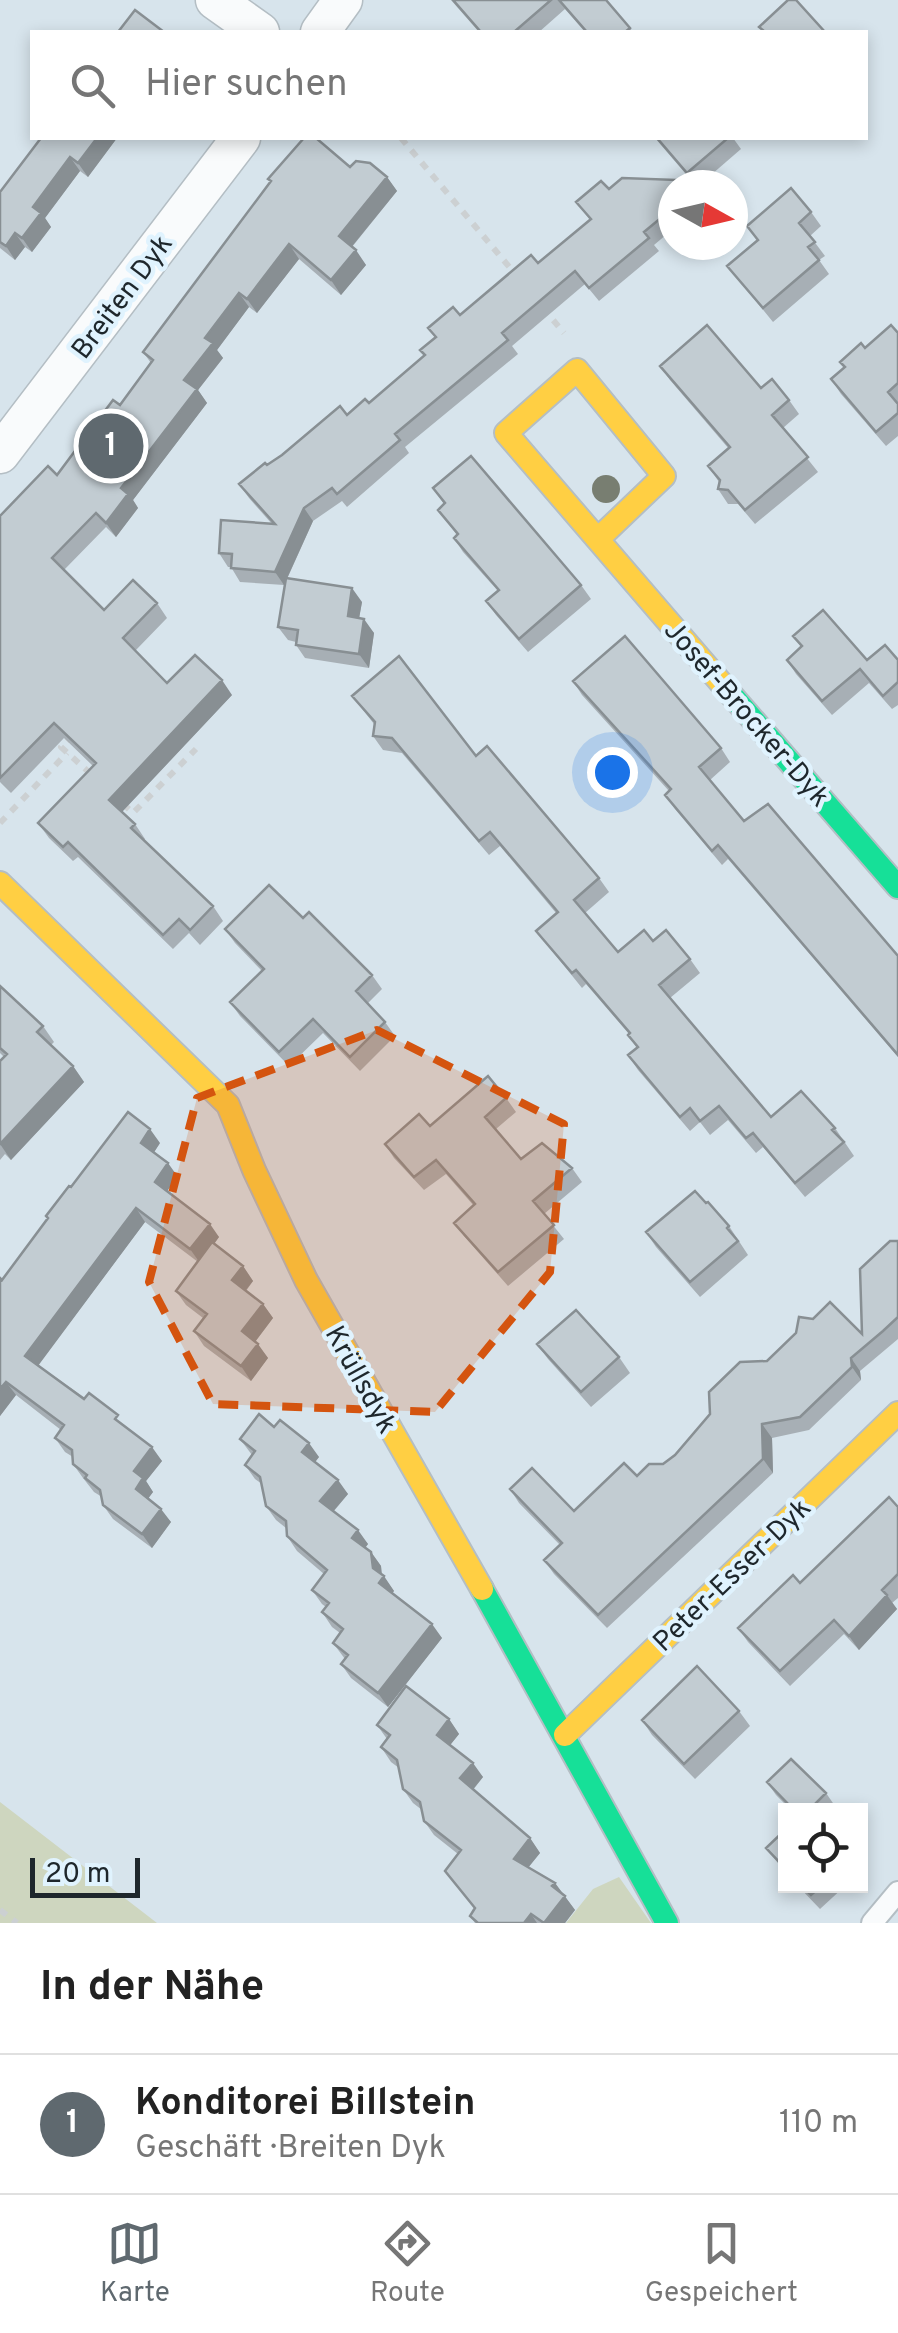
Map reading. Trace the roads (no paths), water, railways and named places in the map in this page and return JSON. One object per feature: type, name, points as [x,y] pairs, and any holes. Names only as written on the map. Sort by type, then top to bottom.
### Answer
[{"type":"street","points":[[215,0],[257,30]]},
{"type":"street","points":[[322,30],[344,0]]},
{"type":"street","name":"Breiten Dyk","points":[[0,454],[239,140]]},
{"type":"street","name":"Josef-Brocker-Dyk","points":[[598,539],[664,476],[577,370],[506,434],[898,886]]},
{"type":"street","name":"Krüllsdyk","points":[[0,883],[228,1105],[306,1280],[565,1735],[666,1923]]},
{"type":"street","name":"Peter-Esser-Dyk","points":[[565,1735],[898,1413]]},
{"type":"lane","points":[[872,1923],[898,1892]]},
{"type":"place","name":"Konditorei Billstein","points":[[111,446]]}]
